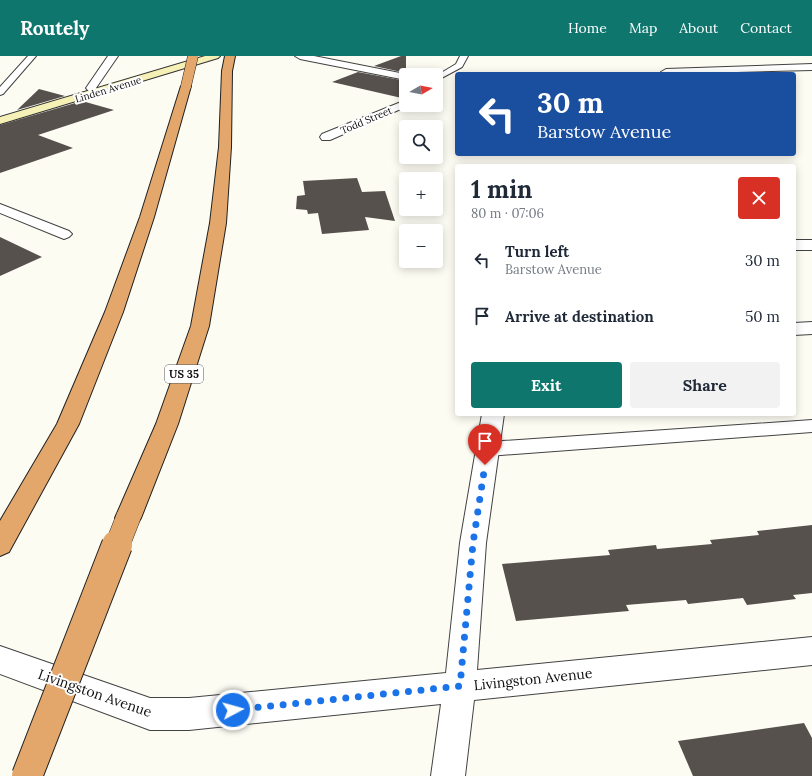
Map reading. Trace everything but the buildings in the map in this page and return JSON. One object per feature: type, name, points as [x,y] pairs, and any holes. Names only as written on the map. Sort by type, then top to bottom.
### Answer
[{"type":"highway","points":[[0,545],[68,424],[114,312],[148,217],[186,86],[193,56]]},
{"type":"highway","name":"US 35","points":[[27,776],[128,518],[167,424],[200,326],[218,223],[225,147],[224,61]]},
{"type":"main road","name":"Linden Avenue","points":[[0,121],[95,92],[224,61]]},
{"type":"street","points":[[95,92],[91,88],[113,56]]},
{"type":"street","points":[[300,56],[399,76]]},
{"type":"street","points":[[666,72],[812,68]]},
{"type":"street","name":"Todd Street","points":[[326,137],[399,106]]},
{"type":"street","points":[[0,208],[64,234]]},
{"type":"street","points":[[796,245],[812,245]]},
{"type":"street","points":[[796,329],[812,328]]},
{"type":"street","points":[[448,776],[460,686],[473,543],[493,416]]},
{"type":"street","name":"Livingston Avenue","points":[[0,660],[150,714],[190,714],[812,651]]},
{"type":"lane","points":[[0,92],[32,56]]},
{"type":"lane","points":[[443,75],[459,65],[464,56]]},
{"type":"lane","points":[[488,449],[812,426]]},
{"type":"route","points":[[233,710],[460,686],[473,543],[485,465]]}]
